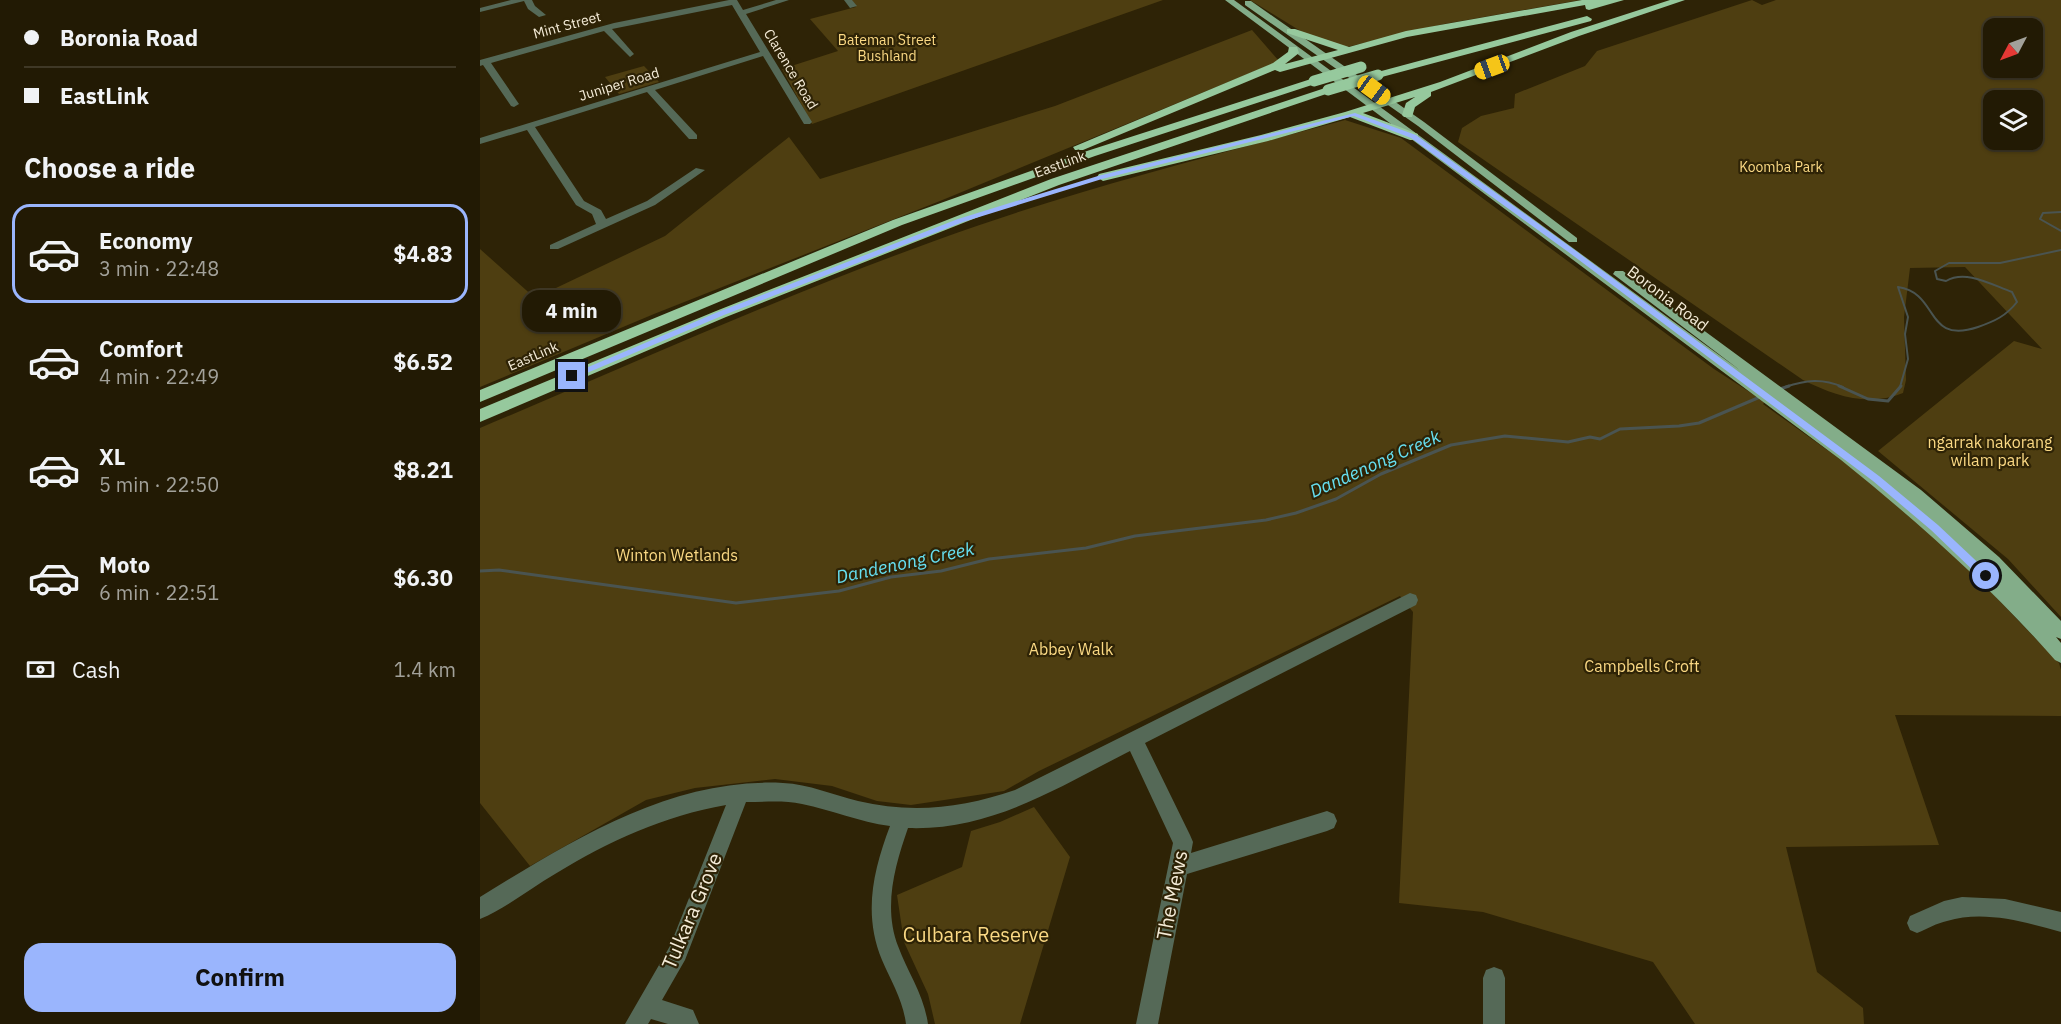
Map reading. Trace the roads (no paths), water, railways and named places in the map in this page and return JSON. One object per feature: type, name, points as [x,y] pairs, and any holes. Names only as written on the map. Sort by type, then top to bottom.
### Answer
[{"type":"highway","points":[[1255,74],[1347,49],[1446,26],[1599,0]]},
{"type":"highway","points":[[1502,28],[1619,0]]},
{"type":"highway","name":"EastLink","points":[[480,416],[721,314],[1122,159],[1378,75],[1543,29],[1671,0]]},
{"type":"highway","points":[[960,220],[1100,177],[1264,138],[1372,107],[1444,84],[1575,34],[1680,0]]},
{"type":"highway","points":[[1291,31],[1347,49]]},
{"type":"highway","points":[[956,201],[1078,147],[1255,74],[1291,57],[1294,53],[1293,49]]},
{"type":"highway","name":"EastLink","points":[[480,396],[790,266],[956,201],[1119,144],[1370,65]]},
{"type":"highway","points":[[1408,115],[1410,105],[1444,84]]},
{"type":"highway","points":[[1349,114],[1361,116],[1414,137]]},
{"type":"main road","name":"Boronia Road","points":[[1229,0],[1372,107],[1579,250]]},
{"type":"main road","name":"Boronia Road","points":[[1244,0],[1390,101],[1579,250],[1782,401],[1935,528],[2041,631],[2061,655]]},
{"type":"main road","points":[[1256,21],[1261,18],[1260,10]]},
{"type":"main road","name":"Boronia Road","points":[[1782,401],[1943,516],[1994,562],[2061,632]]},
{"type":"street","points":[[480,10],[520,0]]},
{"type":"street","points":[[528,0],[531,7],[542,15]]},
{"type":"street","points":[[740,13],[785,0]]},
{"type":"street","name":"Clarence Road","points":[[733,1],[807,122]]},
{"type":"street","name":"Mint Street","points":[[483,62],[606,28],[733,1]]},
{"type":"street","points":[[606,28],[630,54]]},
{"type":"street","name":"Juniper Road","points":[[480,141],[765,53]]},
{"type":"street","points":[[483,62],[514,104]]},
{"type":"street","points":[[649,89],[693,137]]},
{"type":"street","points":[[529,126],[580,203],[597,212],[602,224]]},
{"type":"street","points":[[554,247],[651,204],[682,180],[700,170]]},
{"type":"street","points":[[480,909],[593,841],[650,816],[704,799],[740,793],[783,792],[809,795],[855,810],[902,818],[957,817],[986,811],[1019,798],[1410,600]]},
{"type":"street","name":"The Mews","points":[[1134,740],[1183,842],[1147,1024]]},
{"type":"street","name":"Tulkara Grove","points":[[642,1015],[678,953],[740,793]]},
{"type":"street","points":[[902,818],[886,863],[880,904],[886,944],[916,1011],[917,1024]]},
{"type":"street","points":[[1179,867],[1327,821]]},
{"type":"street","points":[[1917,923],[1947,910],[1977,907],[2004,908],[2061,922]]},
{"type":"street","points":[[1494,978],[1494,1024]]},
{"type":"street","points":[[642,1015],[685,1018],[688,1024]]},
{"type":"waterway","name":"Dandenong Creek","points":[[2061,212],[2043,213],[2040,219],[2061,231]]},
{"type":"waterway","name":"Dandenong Creek","points":[[1900,387],[1908,359],[1905,334],[1908,317],[1898,287],[1911,291],[1921,298],[1940,324],[1949,329],[1961,331],[2000,318],[2017,302],[2012,292],[1988,282],[1970,277],[1946,281],[1937,279],[1935,271],[1949,263],[2000,263],[2061,250]]},
{"type":"waterway","name":"Dandenong Creek","points":[[1785,387],[1814,381],[1828,382],[1843,387]]},
{"type":"waterway","name":"Dandenong Creek","points":[[1780,389],[1789,386]]},
{"type":"waterway","name":"Dandenong Creek","points":[[1839,386],[1868,399],[1888,401],[1901,386]]},
{"type":"waterway","name":"Dandenong Creek","points":[[480,571],[499,570],[736,603],[839,591],[891,577],[941,571],[989,559],[1086,548],[1135,536],[1266,520],[1296,513],[1336,499],[1381,474],[1451,445],[1505,436],[1568,442],[1590,437],[1600,439],[1620,429],[1699,423],[1760,397]]},
{"type":"park label","name":"Bateman Street Bushland","points":[[887,48]]},
{"type":"park label","name":"Koomba Park","points":[[1781,167]]},
{"type":"park label","name":"ngarrak nakorang wilam park","points":[[1990,451]]},
{"type":"park label","name":"Winton Wetlands","points":[[677,555]]},
{"type":"park label","name":"Abbey Walk","points":[[1071,649]]},
{"type":"park label","name":"Campbells Croft","points":[[1642,666]]},
{"type":"park label","name":"Culbara Reserve","points":[[976,935]]}]
